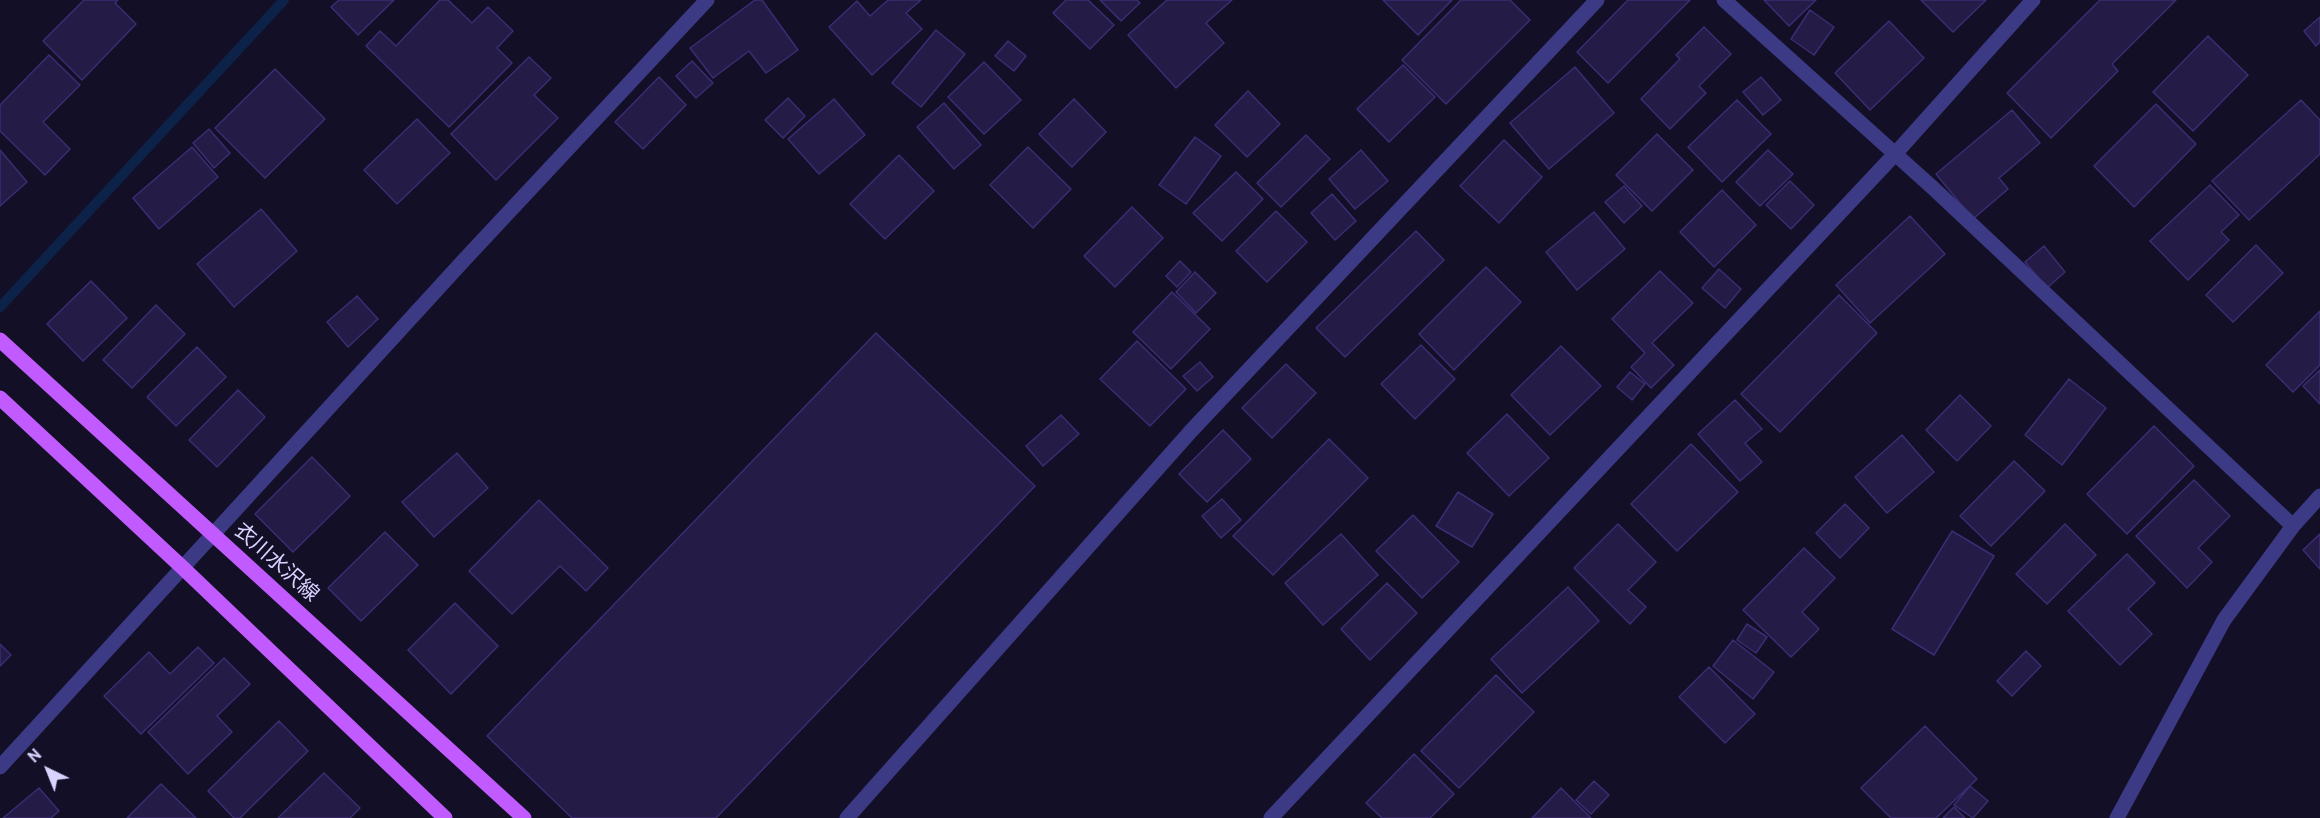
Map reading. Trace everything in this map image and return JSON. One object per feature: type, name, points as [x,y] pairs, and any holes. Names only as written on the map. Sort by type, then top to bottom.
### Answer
[{"type":"main road","name":"衣川水沢線","points":[[0,340],[524,818]]},
{"type":"main road","points":[[0,398],[183,568],[445,818]]},
{"type":"street","points":[[0,768],[465,259],[707,0]]},
{"type":"street","points":[[847,818],[1191,431],[1597,0]]},
{"type":"street","points":[[1724,0],[1895,154],[2293,526]]},
{"type":"street","points":[[1271,818],[1895,154],[2033,0]]},
{"type":"street","points":[[2117,818],[2224,620],[2293,526],[2320,496]]},
{"type":"building","points":[[84,0],[118,0],[115,3],[136,24],[82,80],[43,41]]},
{"type":"building","points":[[339,0],[394,0],[358,35],[331,7]]},
{"type":"building","points":[[440,0],[448,0],[472,23],[488,7],[513,31],[497,48],[512,63],[449,127],[366,46],[380,31],[396,46]]},
{"type":"building","points":[[755,0],[762,0],[798,50],[766,73],[749,51],[713,78],[690,48]]},
{"type":"building","points":[[888,0],[921,0],[906,13],[922,29],[872,75],[829,27],[857,1],[870,16]]},
{"type":"building","points":[[1066,0],[1088,0],[1114,25],[1090,49],[1053,13]]},
{"type":"building","points":[[1100,0],[1137,0],[1140,3],[1121,21]]},
{"type":"building","points":[[1167,0],[1232,0],[1206,23],[1224,43],[1176,88],[1128,35]]},
{"type":"building","points":[[1383,0],[1452,0],[1418,35]]},
{"type":"building","points":[[1461,0],[1510,0],[1530,20],[1446,104],[1402,60]]},
{"type":"building","points":[[1628,0],[1690,0],[1608,83],[1577,52]]},
{"type":"building","points":[[1764,0],[1816,0],[1789,26]]},
{"type":"building","points":[[1921,0],[1986,0],[1953,32]]},
{"type":"building","points":[[2100,0],[2176,0],[2112,64],[2118,71],[2051,138],[2007,93]]},
{"type":"building","points":[[1810,10],[1834,27],[1814,55],[1791,39]]},
{"type":"building","points":[[2320,17],[2320,42],[2316,46],[2304,31]]},
{"type":"building","points":[[1889,21],[1924,58],[1870,110],[1835,73]]},
{"type":"building","points":[[1704,27],[1731,54],[1699,86],[1706,93],[1670,129],[1641,99],[1680,59],[1676,55]]},
{"type":"building","points":[[936,30],[965,54],[921,107],[892,83]]},
{"type":"building","points":[[2208,36],[2248,75],[2193,131],[2153,92]]},
{"type":"building","points":[[1008,41],[1026,56],[1014,71],[995,56]]},
{"type":"building","points":[[49,55],[80,85],[43,122],[70,149],[45,175],[0,131],[0,105]]},
{"type":"building","points":[[529,57],[551,78],[534,95],[558,118],[496,180],[451,134]]},
{"type":"building","points":[[692,61],[713,83],[696,98],[676,76]]},
{"type":"building","points":[[984,62],[1021,100],[984,134],[948,97]]},
{"type":"building","points":[[1403,65],[1435,97],[1389,142],[1357,109]]},
{"type":"building","points":[[1575,67],[1614,113],[1549,169],[1510,123]]},
{"type":"building","points":[[275,69],[325,119],[265,178],[215,128]]},
{"type":"building","points":[[659,77],[686,105],[643,149],[615,122]]},
{"type":"building","points":[[1761,77],[1781,100],[1763,115],[1743,92]]},
{"type":"building","points":[[1248,91],[1280,124],[1247,157],[1215,125]]},
{"type":"building","points":[[788,98],[805,116],[783,138],[765,120]]},
{"type":"building","points":[[834,99],[865,135],[819,174],[788,139]]},
{"type":"building","points":[[1074,99],[1106,132],[1072,167],[1039,134]]},
{"type":"building","points":[[1737,100],[1771,134],[1722,182],[1688,147]]},
{"type":"building","points":[[2301,100],[2320,120],[2320,154],[2249,220],[2212,181]]},
{"type":"building","points":[[944,103],[981,145],[954,169],[917,127]]},
{"type":"building","points":[[2156,104],[2196,144],[2134,207],[2094,166]]},
{"type":"building","points":[[2012,110],[2040,143],[1999,178],[2008,189],[1973,219],[1936,174]]},
{"type":"building","points":[[417,119],[450,153],[397,204],[364,170]]},
{"type":"building","points":[[209,129],[230,153],[214,168],[193,143]]},
{"type":"building","points":[[1657,134],[1693,170],[1652,211],[1616,175]]},
{"type":"building","points":[[1306,135],[1330,159],[1281,207],[1257,183]]},
{"type":"building","points":[[1195,137],[1221,156],[1186,204],[1159,185]]},
{"type":"building","points":[[1504,140],[1542,177],[1499,223],[1460,186]]},
{"type":"building","points":[[192,147],[218,177],[159,229],[133,198]]},
{"type":"building","points":[[1028,147],[1071,189],[1033,228],[990,185]]},
{"type":"building","points":[[0,150],[27,182],[0,206]]},
{"type":"building","points":[[1361,150],[1388,181],[1355,209],[1329,179]]},
{"type":"building","points":[[1768,150],[1793,174],[1760,206],[1736,182]]},
{"type":"building","points":[[899,155],[934,191],[885,239],[850,204]]},
{"type":"building","points":[[1236,172],[1263,199],[1222,241],[1193,213]]},
{"type":"building","points":[[1790,181],[1814,205],[1791,229],[1766,205]]},
{"type":"building","points":[[2210,185],[2239,215],[2221,232],[2229,240],[2188,280],[2150,241]]},
{"type":"building","points":[[1624,186],[1642,206],[1624,223],[1605,202]]},
{"type":"building","points":[[1722,190],[1756,225],[1714,267],[1680,232]]},
{"type":"building","points":[[1332,194],[1356,221],[1335,240],[1311,213]]},
{"type":"building","points":[[1132,207],[1163,238],[1115,287],[1084,256]]},
{"type":"building","points":[[261,209],[297,251],[234,307],[197,264]]},
{"type":"building","points":[[1276,211],[1307,242],[1267,282],[1236,251]]},
{"type":"building","points":[[1594,212],[1625,249],[1577,290],[1546,252]]},
{"type":"building","points":[[1910,216],[1945,254],[1870,323],[1836,285]]},
{"type":"building","points":[[1416,231],[1444,260],[1345,357],[1316,328]]},
{"type":"building","points":[[2256,245],[2283,273],[2233,322],[2206,295]]},
{"type":"building","points":[[2044,246],[2065,272],[2047,288],[2025,262]]},
{"type":"building","points":[[1180,261],[1191,272],[1177,287],[1166,276]]},
{"type":"building","points":[[1486,267],[1521,302],[1454,370],[1419,334]]},
{"type":"building","points":[[1719,269],[1741,289],[1725,308],[1702,288]]},
{"type":"building","points":[[1660,271],[1693,303],[1652,343],[1674,365],[1651,388],[1631,367],[1645,353],[1612,319]]},
{"type":"building","points":[[1195,272],[1216,293],[1196,313],[1176,292]]},
{"type":"building","points":[[91,281],[127,318],[83,361],[47,324]]},
{"type":"building","points":[[1172,292],[1210,329],[1171,369],[1133,332]]},
{"type":"building","points":[[1839,295],[1877,333],[1780,432],[1741,394]]},
{"type":"building","points":[[357,296],[378,319],[348,347],[327,322]]},
{"type":"building","points":[[156,305],[185,334],[132,388],[103,360]]},
{"type":"building","points":[[2320,311],[2320,365],[2293,392],[2266,365]]},
{"type":"building","points":[[876,333],[1035,486],[716,818],[572,818],[487,736]]},
{"type":"building","points":[[1137,341],[1186,389],[1150,426],[1100,379]]},
{"type":"building","points":[[1421,345],[1455,379],[1415,419],[1381,384]]},
{"type":"building","points":[[1561,346],[1601,386],[1550,435],[1511,395]]},
{"type":"building","points":[[197,347],[226,377],[176,426],[147,397]]},
{"type":"building","points":[[1200,362],[1213,377],[1197,391],[1183,376]]},
{"type":"building","points":[[1286,364],[1316,393],[1272,438],[1242,408]]},
{"type":"building","points":[[2320,370],[2320,404],[2303,386]]},
{"type":"building","points":[[1630,372],[1645,384],[1632,400],[1617,387]]},
{"type":"building","points":[[2069,379],[2106,408],[2062,465],[2025,435]]},
{"type":"building","points":[[238,390],[265,417],[217,467],[189,440]]},
{"type":"building","points":[[1960,395],[1991,426],[1957,461],[1926,430]]},
{"type":"building","points":[[1735,400],[1762,429],[1745,443],[1762,462],[1740,481],[1698,434]]},
{"type":"building","points":[[1507,414],[1549,458],[1509,496],[1467,453]]},
{"type":"building","points":[[1061,415],[1079,434],[1043,466],[1026,446]]},
{"type":"building","points":[[2154,426],[2194,466],[2127,534],[2087,494]]},
{"type":"building","points":[[1223,430],[1251,459],[1207,502],[1179,474]]},
{"type":"building","points":[[1902,435],[1934,472],[1887,513],[1855,477]]},
{"type":"building","points":[[1329,439],[1368,478],[1273,575],[1233,536]]},
{"type":"building","points":[[1691,444],[1738,492],[1677,551],[1631,504]]},
{"type":"building","points":[[457,453],[488,488],[434,537],[402,502]]},
{"type":"building","points":[[312,457],[350,496],[293,552],[255,514]]},
{"type":"building","points":[[2014,461],[2045,491],[1991,546],[1960,516]]},
{"type":"building","points":[[2194,480],[2230,516],[2198,548],[2212,562],[2187,588],[2136,536]]},
{"type":"building","points":[[1458,492],[1493,514],[1472,547],[1436,526]]},
{"type":"building","points":[[1222,499],[1241,520],[1221,538],[1202,516]]},
{"type":"building","points":[[539,500],[608,568],[586,591],[560,566],[512,614],[469,571]]},
{"type":"building","points":[[1845,504],[1869,528],[1840,558],[1816,533]]},
{"type":"building","points":[[1413,515],[1459,562],[1422,598],[1376,551]]},
{"type":"building","points":[[1618,524],[1656,562],[1628,590],[1646,607],[1630,624],[1574,568]]},
{"type":"building","points":[[2065,524],[2096,555],[2047,604],[2016,574]]},
{"type":"building","points":[[1952,531],[1994,556],[1934,655],[1892,629]]},
{"type":"building","points":[[385,532],[418,565],[361,621],[328,588]]},
{"type":"building","points":[[1341,534],[1378,575],[1323,625],[1285,583]]},
{"type":"building","points":[[2320,534],[2320,569],[2303,550]]},
{"type":"building","points":[[1804,548],[1835,578],[1802,612],[1819,629],[1791,657],[1743,610]]},
{"type":"building","points":[[2127,554],[2155,583],[2128,609],[2152,634],[2120,665],[2068,611]]},
{"type":"building","points":[[1387,583],[1417,613],[1370,660],[1341,629]]},
{"type":"building","points":[[1568,587],[1599,621],[1522,693],[1491,659]]},
{"type":"building","points":[[455,603],[498,646],[451,694],[408,650]]},
{"type":"building","points":[[1747,624],[1767,637],[1756,653],[1737,640]]},
{"type":"building","points":[[1733,640],[1774,672],[1753,699],[1713,666]]},
{"type":"building","points":[[0,644],[11,655],[0,666]]},
{"type":"building","points":[[198,647],[214,663],[141,734],[104,696],[149,652],[170,674]]},
{"type":"building","points":[[2026,651],[2041,666],[2012,696],[1997,681]]},
{"type":"building","points":[[224,658],[250,684],[217,716],[232,732],[188,774],[148,732]]},
{"type":"building","points":[[1709,667],[1755,714],[1725,743],[1679,697]]},
{"type":"building","points":[[1496,675],[1534,712],[1459,788],[1421,751]]},
{"type":"building","points":[[279,721],[308,751],[240,818],[234,818],[208,791]]},
{"type":"building","points":[[1925,726],[1977,779],[1936,818],[1891,818],[1861,788]]},
{"type":"building","points":[[1414,754],[1454,794],[1430,818],[1382,818],[1366,803]]},
{"type":"building","points":[[324,773],[360,808],[350,818],[278,818]]},
{"type":"building","points":[[1594,781],[1609,795],[1591,814],[1576,800]]},
{"type":"building","points":[[161,784],[196,818],[127,818]]},
{"type":"building","points":[[1970,786],[1988,801],[1973,818],[1954,805]]},
{"type":"building","points":[[39,788],[59,811],[51,818],[3,818]]},
{"type":"building","points":[[1561,788],[1591,818],[1532,818]]},
{"type":"building","points":[[1954,807],[1965,818],[1943,818]]},
{"type":"waterway","points":[[0,307],[284,0]]}]
